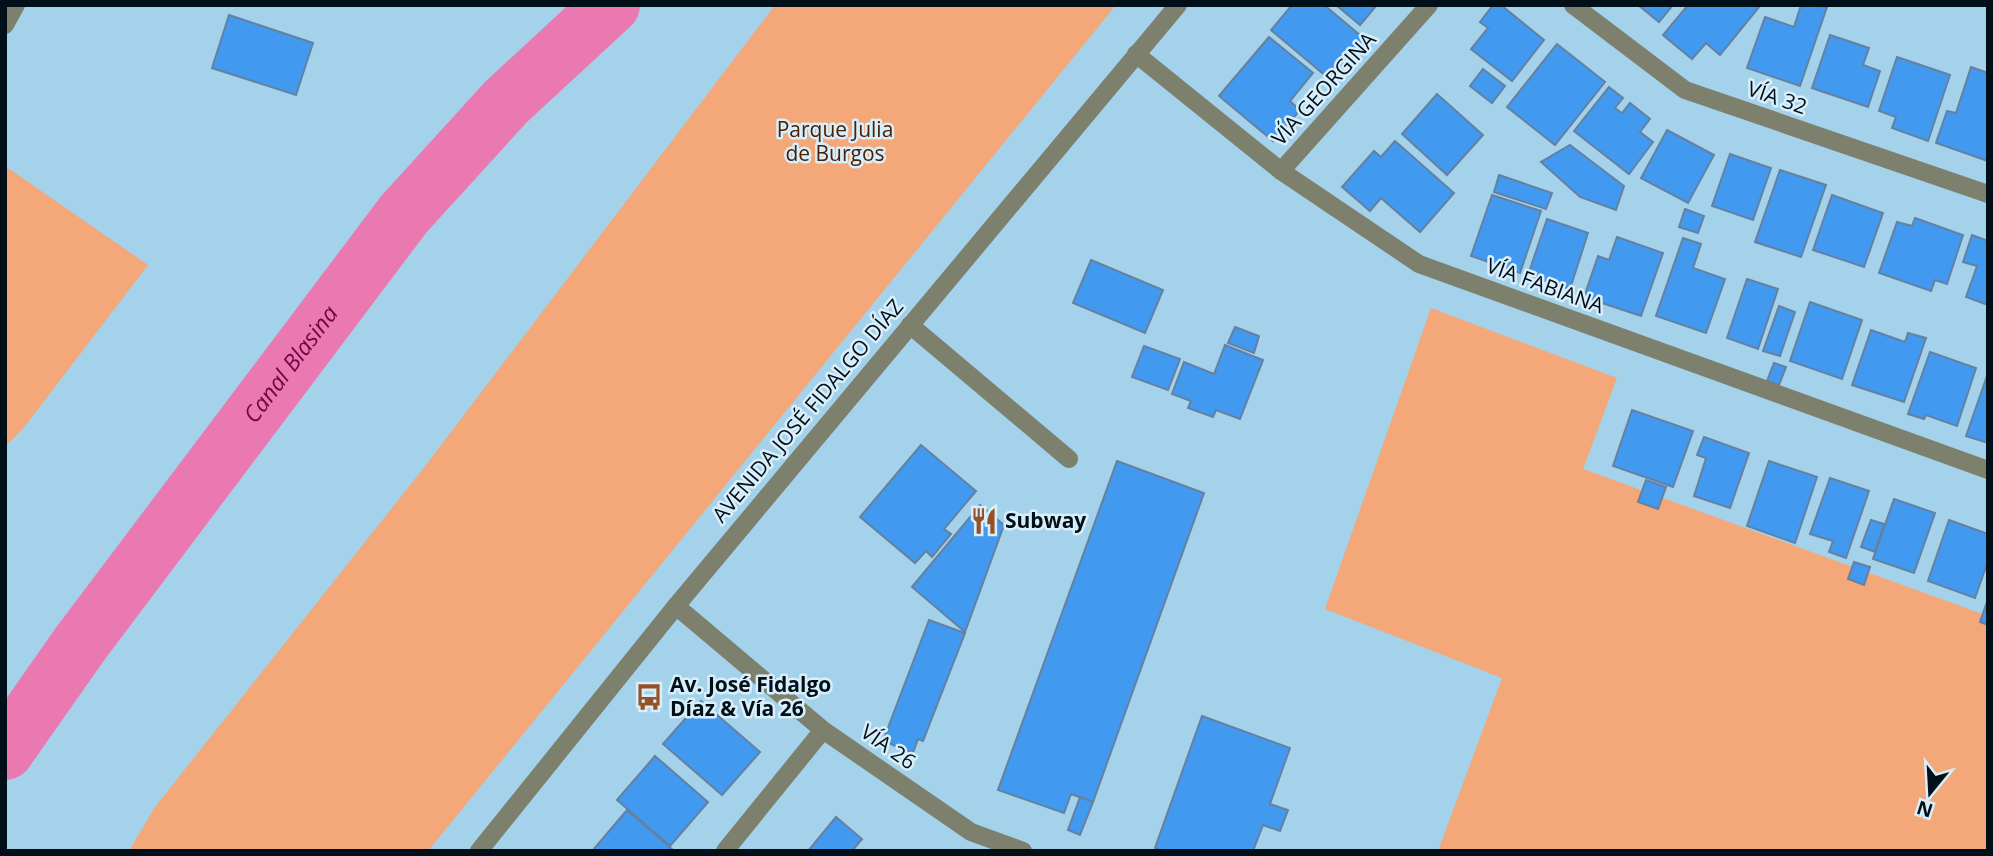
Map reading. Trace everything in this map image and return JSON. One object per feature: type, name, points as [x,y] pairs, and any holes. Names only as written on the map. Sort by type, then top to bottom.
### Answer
[{"type":"street","points":[[5,25],[16,5]]},
{"type":"street","name":"AVENIDA JOSÉ FIDALGO DÍAZ","points":[[479,851],[676,606],[1178,5]]},
{"type":"street","name":"VÍA GEORGINA","points":[[1281,172],[1429,5]]},
{"type":"street","name":"VÍA 32","points":[[1573,5],[1685,90],[1988,194]]},
{"type":"street","name":"VÍA FABIANA","points":[[1136,54],[1281,172],[1419,264],[1988,470]]},
{"type":"street","points":[[910,325],[1069,459]]},
{"type":"street","name":"VÍA 26","points":[[676,606],[823,730],[971,832],[1023,851]]},
{"type":"street","points":[[725,851],[823,730]]},
{"type":"green space","name":"Parque Julia de Burgos","points":[[775,5],[1116,5],[428,851],[129,851],[155,807],[426,465]]},
{"type":"green space","points":[[5,166],[148,265],[25,426],[5,447]]},
{"type":"green space","points":[[1431,308],[1617,378],[1583,469],[1988,616],[1988,851],[1438,851],[1502,678],[1325,609]]},
{"type":"building","points":[[1292,5],[1324,5],[1367,41],[1333,82],[1271,30]]},
{"type":"building","points":[[1336,5],[1377,5],[1360,25]]},
{"type":"building","points":[[1493,5],[1501,5],[1544,40],[1512,81],[1471,49],[1488,28],[1480,22]]},
{"type":"building","points":[[1638,5],[1673,5],[1659,22]]},
{"type":"building","points":[[1688,5],[1759,7],[1720,55],[1706,43],[1692,59],[1663,35]]},
{"type":"building","points":[[1801,5],[1827,7],[1800,86],[1747,68],[1765,17],[1794,27]]},
{"type":"building","points":[[229,15],[313,43],[296,95],[212,68]]},
{"type":"building","points":[[1830,35],[1869,48],[1863,65],[1880,71],[1868,107],[1812,88]]},
{"type":"building","points":[[1269,37],[1313,73],[1290,101],[1300,110],[1273,141],[1219,96]]},
{"type":"building","points":[[1557,44],[1605,82],[1555,145],[1507,107]]},
{"type":"building","points":[[1897,57],[1950,75],[1928,141],[1892,128],[1896,117],[1879,111]]},
{"type":"building","points":[[1971,67],[1988,73],[1988,161],[1936,143],[1947,111],[1956,113]]},
{"type":"building","points":[[1483,69],[1505,86],[1492,103],[1470,86]]},
{"type":"building","points":[[1609,87],[1623,98],[1615,108],[1622,113],[1630,103],[1650,119],[1640,132],[1653,142],[1629,174],[1574,131]]},
{"type":"building","points":[[1437,94],[1483,135],[1447,175],[1402,134]]},
{"type":"building","points":[[1667,130],[1714,155],[1688,203],[1641,178]]},
{"type":"building","points":[[1395,141],[1454,193],[1420,232],[1381,198],[1370,211],[1342,187],[1374,151],[1381,157]]},
{"type":"building","points":[[1570,145],[1624,186],[1616,210],[1580,197],[1541,162]]},
{"type":"building","points":[[1730,154],[1771,168],[1753,220],[1712,206]]},
{"type":"building","points":[[1780,170],[1826,185],[1801,257],[1755,242]]},
{"type":"building","points":[[1499,175],[1552,193],[1546,209],[1494,192]]},
{"type":"building","points":[[1492,195],[1541,211],[1520,273],[1471,256]]},
{"type":"building","points":[[1832,195],[1883,213],[1864,267],[1813,250]]},
{"type":"building","points":[[1685,209],[1704,216],[1698,233],[1679,227]]},
{"type":"building","points":[[1915,218],[1963,235],[1947,284],[1935,280],[1931,291],[1879,273],[1897,222],[1912,226]]},
{"type":"building","points":[[1547,219],[1588,233],[1570,289],[1528,275]]},
{"type":"building","points":[[1972,235],[1988,241],[1988,305],[1966,297],[1977,266],[1963,262]]},
{"type":"building","points":[[1617,237],[1663,253],[1641,316],[1584,297],[1598,256],[1609,260]]},
{"type":"building","points":[[1683,238],[1701,244],[1693,268],[1725,279],[1706,333],[1656,316]]},
{"type":"building","points":[[1091,260],[1163,290],[1145,333],[1073,303]]},
{"type":"building","points":[[1747,279],[1778,289],[1758,349],[1727,338]]},
{"type":"building","points":[[1810,302],[1862,320],[1842,379],[1790,361]]},
{"type":"building","points":[[1779,306],[1795,312],[1780,356],[1763,351]]},
{"type":"building","points":[[1235,327],[1259,336],[1254,353],[1228,343]]},
{"type":"building","points":[[1871,330],[1905,342],[1908,333],[1926,338],[1904,402],[1852,385]]},
{"type":"building","points":[[1225,345],[1263,360],[1240,419],[1216,410],[1213,417],[1188,408],[1191,401],[1172,394],[1184,362],[1214,374]]},
{"type":"building","points":[[1144,346],[1180,359],[1168,390],[1132,377]]},
{"type":"building","points":[[1930,352],[1976,368],[1957,426],[1926,415],[1924,419],[1908,414]]},
{"type":"building","points":[[1774,363],[1786,367],[1779,385],[1767,381]]},
{"type":"building","points":[[1988,373],[1988,443],[1966,436]]},
{"type":"building","points":[[1632,410],[1693,431],[1673,487],[1613,466]]},
{"type":"building","points":[[1704,437],[1749,453],[1730,508],[1694,496],[1706,458],[1697,455]]},
{"type":"building","points":[[921,445],[976,491],[944,529],[951,534],[932,557],[926,551],[915,563],[860,517]]},
{"type":"building","points":[[1117,461],[1204,493],[1093,802],[1071,794],[1064,813],[998,790]]},
{"type":"building","points":[[1769,461],[1817,477],[1795,543],[1747,526]]},
{"type":"building","points":[[1830,478],[1869,491],[1846,558],[1829,552],[1833,541],[1810,534]]},
{"type":"building","points":[[1646,480],[1666,487],[1658,509],[1638,502]]},
{"type":"building","points":[[1894,499],[1935,513],[1914,573],[1873,559]]},
{"type":"building","points":[[980,505],[1004,525],[965,632],[912,587]]},
{"type":"building","points":[[1871,520],[1884,524],[1875,552],[1861,547]]},
{"type":"building","points":[[1949,520],[1988,534],[1988,561],[1975,598],[1928,581]]},
{"type":"building","points":[[1854,562],[1870,567],[1864,585],[1848,579]]},
{"type":"building","points":[[1988,599],[1988,625],[1980,622]]},
{"type":"building","points":[[929,620],[965,633],[923,741],[918,739],[913,753],[883,741]]},
{"type":"building","points":[[701,701],[760,752],[722,795],[663,744]]},
{"type":"building","points":[[1202,716],[1290,748],[1270,804],[1288,810],[1280,831],[1263,825],[1253,851],[1163,851],[1155,848]]},
{"type":"building","points":[[655,756],[708,802],[670,846],[617,800]]},
{"type":"building","points":[[1080,797],[1093,802],[1080,835],[1068,830]]},
{"type":"building","points":[[627,810],[673,850],[593,850]]},
{"type":"building","points":[[836,817],[862,839],[852,851],[808,851]]},
{"type":"waterway","name":"Canal Blasina","points":[[5,751],[80,644],[404,214],[506,102],[611,5]]},
{"type":"place","name":"Subway","points":[[984,521]]},
{"type":"place","name":"Av. José Fidalgo Díaz & Vía 26","points":[[649,697]]}]
